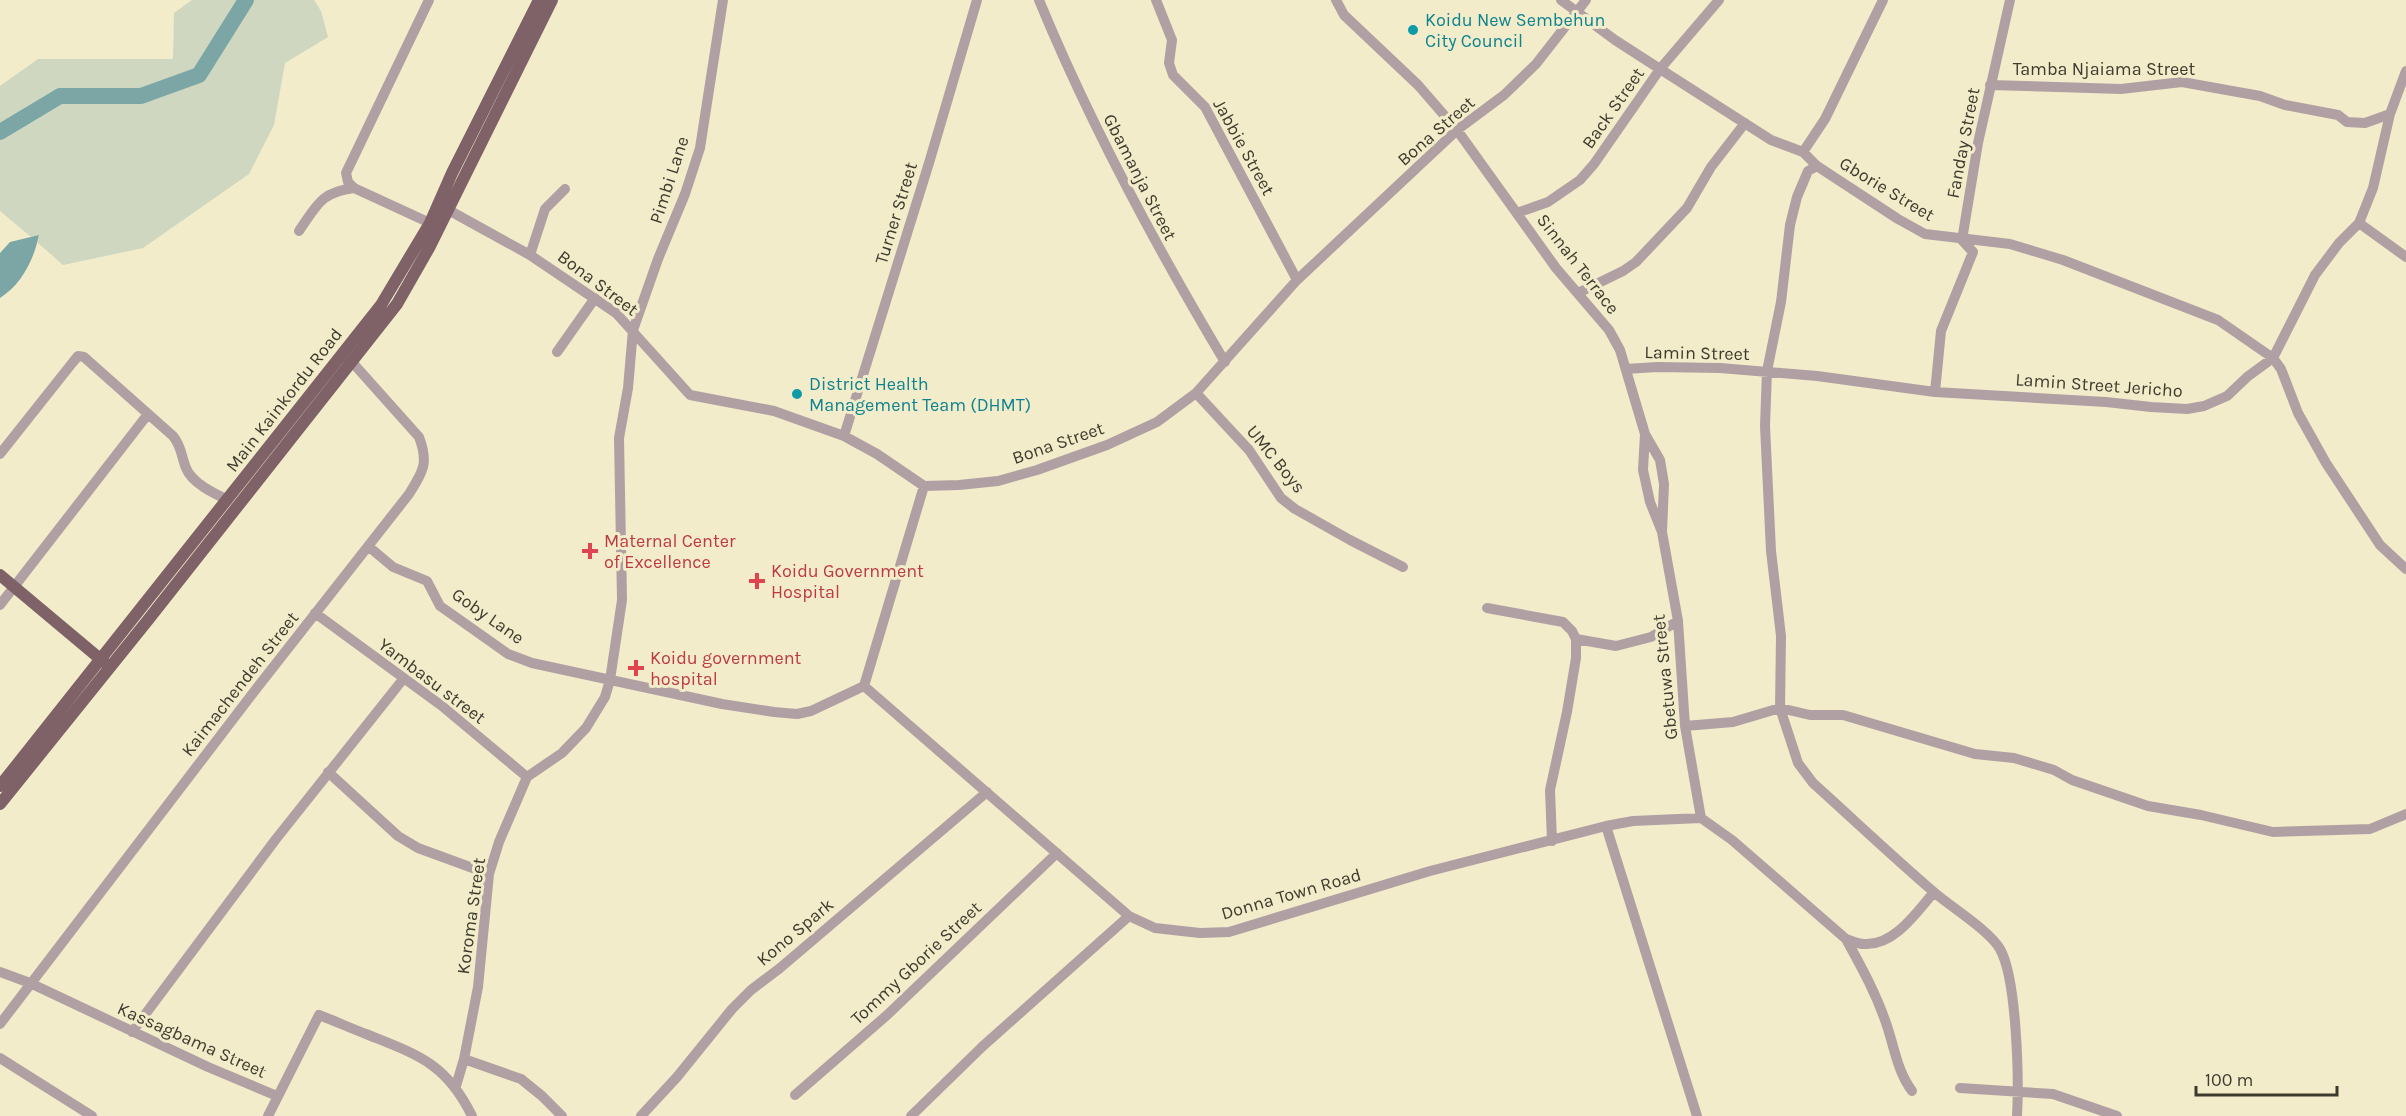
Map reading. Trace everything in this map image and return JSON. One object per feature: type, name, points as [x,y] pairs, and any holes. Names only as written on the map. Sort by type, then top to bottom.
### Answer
[{"type":"main road","name":"Main Kainkordu Road","points":[[347,358],[430,223],[443,207],[539,0]]},
{"type":"main road","points":[[0,786],[105,663],[347,358],[409,286],[443,207],[463,181],[552,0]]},
{"type":"main road","name":"Main Kainkordu Road","points":[[191,556],[228,500],[289,433]]},
{"type":"main road","points":[[0,575],[105,663]]},
{"type":"main road","points":[[0,804],[105,663]]},
{"type":"street","points":[[429,0],[346,173],[348,182],[354,188],[430,223]]},
{"type":"street","name":"Pimbi Lane","points":[[610,680],[622,600],[619,438],[628,388],[633,330],[658,259],[686,194],[700,148],[723,0]]},
{"type":"street","name":"Turner Street","points":[[844,436],[929,164],[977,0]]},
{"type":"street","name":"Gbamanja Street","points":[[1039,0],[1114,163],[1168,268],[1225,362]]},
{"type":"street","name":"Jabbie Street","points":[[1156,0],[1172,40],[1170,63],[1173,75],[1205,107],[1297,280]]},
{"type":"street","name":"Sinnah Terrace","points":[[1336,0],[1344,15],[1418,85],[1457,130],[1556,268],[1608,330],[1620,350],[1645,434],[1657,454],[1662,470],[1662,532]]},
{"type":"street","name":"Gborie Street","points":[[1561,0],[1660,69],[1771,140],[1803,153],[1817,166],[1925,234],[2010,244],[2063,260],[2218,320],[2273,358]]},
{"type":"street","name":"Bona Street","points":[[443,207],[530,255],[596,298],[633,330],[690,395],[774,411],[844,436],[877,454],[924,486],[998,481],[1107,445],[1157,422],[1196,393],[1297,280],[1457,130],[1496,101],[1536,64],[1586,0]]},
{"type":"street","name":"Back Street","points":[[1517,213],[1548,202],[1580,180],[1594,164],[1660,69],[1719,0]]},
{"type":"street","points":[[1803,153],[1825,119],[1883,0]]},
{"type":"street","name":"Fanday Street","points":[[1935,392],[1941,331],[1973,252],[1962,240],[1978,143],[2010,0]]},
{"type":"street","name":"Lamin Street Jericho","points":[[1767,371],[1935,392],[2083,400],[2187,409],[2204,406],[2228,396],[2247,377],[2273,358],[2315,276],[2340,243],[2359,223],[2373,188],[2390,114],[2406,71]]},
{"type":"street","name":"Tamba Njaiama Street","points":[[1990,85],[2121,89],[2182,82],[2260,96],[2285,105],[2338,115],[2347,122],[2365,123],[2390,114]]},
{"type":"street","points":[[1578,293],[1623,271],[1636,262],[1687,208],[1711,167],[1745,123]]},
{"type":"street","points":[[1817,166],[1808,171],[1797,197],[1790,225],[1781,302],[1767,371],[1765,426],[1772,550],[1780,636],[1780,708],[1798,763],[1804,773],[1934,892],[1999,947],[2005,960],[2013,1008],[2018,1093],[2017,1116]]},
{"type":"street","points":[[299,231],[325,197],[335,190],[354,188]]},
{"type":"street","points":[[530,255],[545,209],[565,189]]},
{"type":"street","points":[[2359,223],[2406,257]]},
{"type":"street","points":[[557,352],[596,298]]},
{"type":"street","points":[[0,454],[78,356],[84,357],[180,445],[186,468],[192,478],[228,500]]},
{"type":"street","name":"Kaimachendeh Street","points":[[0,1024],[420,476],[425,461],[425,452],[419,437],[347,358]]},
{"type":"street","points":[[2273,358],[2282,369],[2298,413],[2342,489],[2380,545],[2406,569]]},
{"type":"street","name":"Lamin Street","points":[[1626,369],[1689,367],[1767,371]]},
{"type":"street","name":"UMC Boys","points":[[1196,393],[1249,450],[1281,498],[1295,509],[1403,567]]},
{"type":"street","points":[[0,605],[148,414]]},
{"type":"street","name":"Sinnah Terrace","points":[[1645,434],[1643,470],[1650,502],[1662,532]]},
{"type":"street","points":[[864,686],[924,486]]},
{"type":"street","name":"Gbetuwa Street","points":[[1662,532],[1678,621],[1685,726],[1701,818]]},
{"type":"street","name":"Goby Lane","points":[[368,546],[393,567],[428,581],[440,606],[508,654],[532,663],[565,668],[722,704],[797,714],[811,711],[864,686]]},
{"type":"street","points":[[1487,608],[1563,622],[1576,639],[1576,658],[1567,712],[1550,790],[1552,841]]},
{"type":"street","name":"Yambasu street","points":[[315,614],[442,706],[526,777]]},
{"type":"street","points":[[1576,639],[1616,646],[1651,637],[1678,621]]},
{"type":"street","points":[[132,1032],[328,772],[404,678]]},
{"type":"street","points":[[526,777],[562,753],[586,728],[605,697],[610,680]]},
{"type":"street","name":"Donna Town Road","points":[[864,686],[1129,916],[1155,928],[1200,933],[1229,932],[1430,871],[1606,826],[1633,821],[1701,818]]},
{"type":"street","points":[[1685,726],[1733,722],[1780,708],[1810,715],[1843,715],[1975,754],[2014,758],[2054,770],[2072,780],[2148,806],[2201,815],[2273,832],[2370,829],[2406,814]]},
{"type":"street","points":[[328,772],[398,836],[418,848],[489,874]]},
{"type":"street","name":"Koroma Street","points":[[456,1086],[464,1059],[478,987],[489,874],[499,842],[526,777]]},
{"type":"street","name":"Kono Spark","points":[[641,1116],[677,1077],[732,1009],[751,990],[987,792]]},
{"type":"street","points":[[1701,818],[1732,840],[1846,939],[1872,987],[1901,1073],[1912,1091]]},
{"type":"street","points":[[1606,826],[1697,1116]]},
{"type":"street","name":"Tommy Gborie Street","points":[[795,1095],[886,1016],[1057,853]]},
{"type":"street","points":[[1846,939],[1863,945],[1888,939],[1934,892]]},
{"type":"street","points":[[911,1116],[983,1046],[1129,916]]},
{"type":"street","name":"Kassagbama Street","points":[[0,972],[30,983],[132,1032],[277,1096],[319,1015],[417,1054],[456,1086],[472,1116]]},
{"type":"street","points":[[0,1058],[92,1116]]},
{"type":"street","points":[[464,1059],[521,1079],[562,1116]]},
{"type":"street","points":[[1960,1088],[2053,1094],[2117,1116]]},
{"type":"street","points":[[268,1116],[277,1096]]},
{"type":"green space","points":[[192,0],[314,0],[321,11],[328,37],[285,63],[274,125],[249,174],[143,248],[63,265],[38,243],[39,235],[31,237],[0,211],[0,86],[38,59],[173,59],[174,13]]},
{"type":"water","points":[[39,235],[26,270],[15,286],[0,298],[0,253],[10,242]]},
{"type":"waterway","points":[[0,132],[60,96],[141,96],[199,75],[246,0]]},
{"type":"place","name":"Koidu New Sembehun City Council","points":[[1413,30]]},
{"type":"place","name":"District Health Management Team (DHMT)","points":[[797,394]]},
{"type":"place","name":"Maternal Center of Excellence","points":[[590,551]]},
{"type":"place","name":"Koidu Government Hospital","points":[[757,581]]},
{"type":"place","name":"Koidu government hospital","points":[[636,668]]}]
